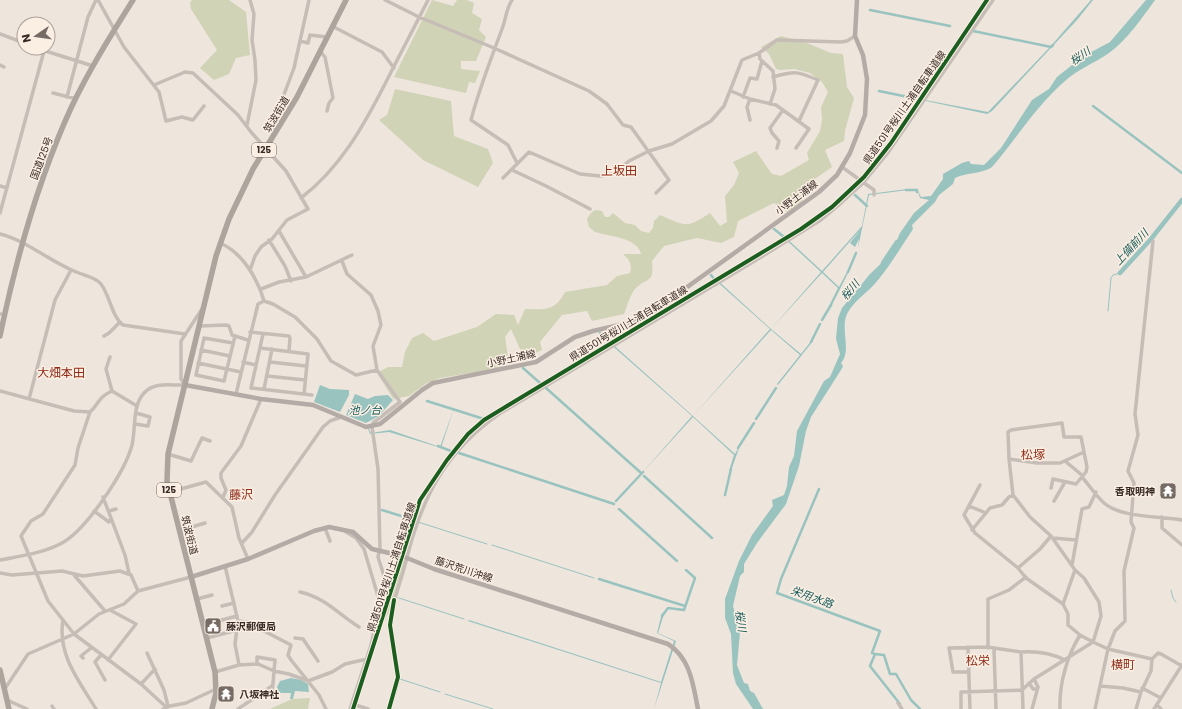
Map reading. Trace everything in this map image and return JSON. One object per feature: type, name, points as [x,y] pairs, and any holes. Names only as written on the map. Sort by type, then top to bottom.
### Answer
[{"type":"highway","name":"国道125号","points":[[0,336],[22,242],[58,138],[83,84],[129,0]]},
{"type":"highway","name":"国道125号","points":[[0,316],[43,168],[70,98],[90,64],[133,0]]},
{"type":"highway","name":"筑波街道","points":[[212,709],[216,689],[215,672],[170,492],[166,472],[168,454],[220,242],[236,203],[265,148],[297,97],[346,0]]},
{"type":"highway","points":[[0,670],[9,709]]},
{"type":"highway","points":[[0,685],[5,709]]},
{"type":"main road","name":"小野土浦線","points":[[372,427],[387,418],[433,383],[536,362],[575,337],[593,331],[628,324],[647,316],[819,192],[837,175],[842,167],[850,153],[865,115],[867,78],[866,67],[855,36],[857,0]]},
{"type":"main road","points":[[185,385],[261,399],[319,407],[359,426],[372,427]]},
{"type":"main road","name":"藤沢荒川沖線","points":[[191,577],[248,559],[324,528],[336,527],[355,534],[369,547],[380,551],[406,558],[434,569],[668,644],[676,649],[685,660],[698,709]]},
{"type":"street","points":[[97,0],[124,47],[159,92],[166,121],[182,117],[193,120],[204,106]]},
{"type":"street","points":[[53,93],[70,98],[76,61],[88,17],[97,0]]},
{"type":"street","points":[[247,125],[256,80],[252,40],[254,14],[250,0]]},
{"type":"street","points":[[278,129],[272,126],[294,68],[309,0]]},
{"type":"street","points":[[385,0],[419,17],[494,48],[589,91],[607,104],[623,125],[632,127],[643,145],[650,151],[669,180],[656,193]]},
{"type":"street","points":[[301,198],[314,188],[337,163],[364,124],[428,0]]},
{"type":"street","points":[[512,0],[508,6],[503,27],[477,96],[471,120],[508,145],[517,163]]},
{"type":"street","points":[[389,709],[398,678],[390,625],[393,605],[417,520],[432,486],[455,453],[478,429],[509,407],[821,220],[863,183],[887,154],[992,0]]},
{"type":"street","points":[[332,26],[382,52],[394,68]]},
{"type":"street","points":[[0,34],[16,40]]},
{"type":"street","points":[[300,41],[308,43],[310,35],[327,37]]},
{"type":"street","points":[[503,178],[529,152],[580,174],[600,176],[614,174],[629,161],[650,151],[672,144],[710,121],[724,106],[742,60],[759,53],[777,40],[841,42],[847,41],[855,36]]},
{"type":"street","points":[[320,51],[325,57],[333,98],[329,103],[327,111]]},
{"type":"street","points":[[759,53],[759,58],[773,71],[775,89],[770,104]]},
{"type":"street","points":[[56,55],[90,64]]},
{"type":"street","points":[[0,213],[43,56]]},
{"type":"street","points":[[743,97],[750,78],[757,79],[762,61]]},
{"type":"street","points":[[773,77],[793,71],[818,80],[799,121]]},
{"type":"street","points":[[154,85],[185,72],[193,73],[238,115],[286,171],[308,209],[287,220],[279,231],[261,247],[255,256],[250,270]]},
{"type":"street","points":[[731,91],[743,97],[770,104],[783,110],[808,128],[796,148]]},
{"type":"street","points":[[750,99],[747,107],[750,120]]},
{"type":"street","points":[[777,148],[779,141],[772,133],[770,128],[783,110]]},
{"type":"street","points":[[842,167],[863,183],[874,194]]},
{"type":"street","points":[[512,170],[546,186],[590,210]]},
{"type":"street","points":[[0,186],[7,188]]},
{"type":"street","points":[[279,231],[306,277]]},
{"type":"street","points":[[0,234],[22,242],[71,270],[101,283],[120,322],[128,326],[185,334]]},
{"type":"street","points":[[270,240],[285,266],[291,281]]},
{"type":"street","points":[[1095,709],[1108,649],[1115,631],[1125,621],[1124,571],[1128,551],[1134,534],[1134,528],[1131,522],[1134,483],[1128,471],[1138,435],[1135,414],[1153,241]]},
{"type":"street","points":[[220,242],[239,255],[250,270],[261,290],[264,301]]},
{"type":"street","points":[[261,290],[272,284],[306,277],[352,255]]},
{"type":"street","points":[[342,261],[347,274],[371,295],[378,311],[381,325],[373,346],[377,370],[400,402],[373,423],[372,427],[378,468],[380,551],[378,557],[386,582],[367,659],[350,709]]},
{"type":"street","points":[[30,399],[55,300],[71,270]]},
{"type":"street","points":[[236,394],[258,304],[264,301],[273,304],[295,317],[317,339],[331,361],[356,375],[377,370]]},
{"type":"street","name":"筑波街道","points":[[185,385],[181,379],[181,341],[204,307]]},
{"type":"street","points":[[104,336],[120,322]]},
{"type":"street","points":[[199,326],[226,325],[229,326],[232,336],[248,340]]},
{"type":"street","points":[[250,332],[289,336],[289,351]]},
{"type":"street","points":[[263,334],[251,388],[312,395]]},
{"type":"street","points":[[233,343],[204,338],[196,375],[224,381],[235,336]]},
{"type":"street","points":[[260,348],[308,354],[304,394]]},
{"type":"street","points":[[264,389],[272,349]]},
{"type":"street","points":[[201,350],[230,356]]},
{"type":"street","points":[[110,356],[106,369],[112,391],[137,406]]},
{"type":"street","points":[[243,362],[256,365]]},
{"type":"street","points":[[270,362],[306,366]]},
{"type":"street","points":[[198,363],[241,372]]},
{"type":"street","points":[[267,376],[305,380]]},
{"type":"street","points":[[0,560],[54,547],[68,540],[80,530],[126,462],[134,435],[137,406],[144,393],[152,387],[163,385],[185,385]]},
{"type":"street","points":[[0,391],[74,410],[90,412]]},
{"type":"street","points":[[112,391],[99,399],[96,406],[90,412],[78,448],[75,465],[43,514],[32,521],[21,536],[27,554],[37,573],[48,601],[74,634],[91,648],[142,684],[165,707]]},
{"type":"street","points":[[288,402],[289,392]]},
{"type":"street","points":[[223,497],[226,490],[221,478],[221,473],[241,446],[249,424],[261,399]]},
{"type":"street","points":[[135,424],[148,426],[150,417],[136,413]]},
{"type":"street","points":[[242,543],[252,532],[274,495],[323,427],[330,421],[341,417]]},
{"type":"street","points":[[961,709],[961,692],[1022,690],[1034,679],[1094,642],[1101,610],[1096,595],[1052,537],[1030,517],[1013,496],[1009,459],[1008,432],[1010,430],[1049,423],[1062,423],[1064,437],[1082,437],[1087,467],[1083,476],[1076,484],[1053,478],[1051,488]]},
{"type":"street","points":[[168,454],[191,461],[202,438],[210,441]]},
{"type":"street","points":[[1009,459],[1050,463],[1065,461],[1084,452]]},
{"type":"street","points":[[1065,461],[1083,476],[1104,503],[1132,514],[1182,520]]},
{"type":"street","points":[[170,492],[206,482],[223,497],[234,513],[238,534],[248,559]]},
{"type":"street","points":[[1054,501],[1065,482]]},
{"type":"street","points":[[980,485],[964,515],[972,530],[1018,568],[1026,577],[1047,594],[1063,604],[1068,614],[1068,625],[1080,635],[1108,649],[1152,659]]},
{"type":"street","points":[[1072,565],[1082,509],[1089,507],[1096,492]]},
{"type":"street","points":[[972,530],[990,508],[1002,506],[1009,497],[1013,496]]},
{"type":"street","points":[[103,497],[125,555],[129,573],[138,591]]},
{"type":"street","points":[[969,506],[986,513]]},
{"type":"street","points":[[109,511],[116,509]]},
{"type":"street","points":[[94,511],[109,522],[111,519]]},
{"type":"street","points":[[1162,517],[1162,528],[1182,545]]},
{"type":"street","points":[[179,531],[205,523]]},
{"type":"street","points":[[324,528],[330,541]]},
{"type":"street","points":[[345,531],[356,538],[364,549],[380,603]]},
{"type":"street","points":[[1052,537],[1076,540]]},
{"type":"street","points":[[1018,568],[1052,537]]},
{"type":"street","points":[[225,566],[238,620],[235,648],[239,665]]},
{"type":"street","points":[[1063,604],[1076,570]]},
{"type":"street","points":[[0,573],[12,574],[62,571],[83,576],[100,572],[120,571],[129,573]]},
{"type":"street","points":[[74,575],[105,611]]},
{"type":"street","points":[[4,690],[28,654],[74,634],[105,611],[124,604],[138,591],[191,577]]},
{"type":"street","points":[[988,648],[988,599],[1009,590],[1026,577]]},
{"type":"street","points":[[300,592],[312,595],[329,603],[344,618],[359,627]]},
{"type":"street","points":[[197,599],[212,595]]},
{"type":"street","points":[[222,606],[234,603]]},
{"type":"street","points":[[108,660],[136,624],[110,610]]},
{"type":"street","points":[[203,625],[237,616]]},
{"type":"street","points":[[63,620],[63,639],[69,665],[96,709]]},
{"type":"street","points":[[238,620],[247,622],[292,645],[288,655],[319,695],[326,709]]},
{"type":"street","points":[[207,638],[237,630]]},
{"type":"street","points":[[1060,709],[1062,680],[1070,657],[1071,649],[1080,635]]},
{"type":"street","points":[[295,638],[302,639],[318,661]]},
{"type":"street","points":[[968,647],[970,709]]},
{"type":"street","points":[[969,672],[953,672],[948,650],[968,647],[1021,652],[1036,651],[1051,654],[1065,660]]},
{"type":"street","points":[[83,658],[81,656],[91,648]]},
{"type":"street","points":[[994,650],[996,709]]},
{"type":"street","points":[[1021,652],[1023,709]]},
{"type":"street","points":[[147,653],[164,690],[165,707]]},
{"type":"street","points":[[1136,709],[1150,671],[1152,659],[1158,653],[1182,665],[1156,707],[1161,709]]},
{"type":"street","points":[[101,655],[95,662],[105,680]]},
{"type":"street","points":[[257,664],[257,657],[276,660],[272,695]]},
{"type":"street","points":[[215,672],[239,665],[257,664],[274,671],[289,674],[308,681],[332,672],[345,664],[367,659]]},
{"type":"street","points":[[142,684],[155,669]]},
{"type":"street","points":[[1032,709],[1038,684],[1034,679]]},
{"type":"street","points":[[1029,683],[1033,689],[1036,689]]},
{"type":"street","points":[[240,708],[272,686]]},
{"type":"street","points":[[1100,686],[1142,690],[1162,698]]},
{"type":"street","points":[[165,707],[186,703],[216,689]]},
{"type":"street","points":[[7,700],[27,709]]},
{"type":"street","points":[[352,704],[357,707],[368,709]]},
{"type":"street","points":[[898,704],[902,709]]},
{"type":"green space","points":[[192,0],[229,0],[246,12],[250,55],[236,58],[229,74],[214,80],[200,68],[217,50],[191,9],[190,3]]},
{"type":"green space","points":[[432,0],[453,6],[457,0],[467,0],[474,3],[472,13],[482,19],[479,30],[486,37],[476,61],[461,61],[461,69],[480,71],[475,83],[469,82],[466,93],[394,77]]},
{"type":"green space","points":[[781,36],[807,43],[831,53],[843,54],[847,87],[854,98],[845,131],[844,141],[825,150],[832,167],[799,190],[803,202],[787,212],[774,203],[738,221],[734,237],[721,243],[697,238],[664,246],[652,261],[652,273],[650,279],[636,288],[630,297],[624,314],[592,321],[587,311],[562,315],[540,342],[542,350],[524,358],[511,329],[505,337],[509,363],[495,369],[440,378],[425,384],[409,396],[394,399],[392,397],[377,373],[388,367],[402,367],[405,352],[412,338],[423,333],[434,341],[477,327],[496,314],[514,315],[518,325],[525,309],[549,308],[557,303],[565,292],[607,285],[617,276],[630,273],[630,262],[623,254],[641,254],[639,249],[635,244],[629,241],[615,236],[595,232],[589,227],[587,219],[595,210],[602,211],[605,217],[609,217],[613,213],[625,223],[635,225],[641,231],[649,233],[653,228],[654,221],[660,215],[675,222],[690,224],[710,213],[720,226],[727,222],[725,196],[734,185],[739,173],[733,162],[756,151],[772,174],[781,176],[809,160],[807,153],[820,131],[822,120],[821,107],[828,92],[822,82],[810,73],[794,69],[776,69],[769,54],[761,47]]},
{"type":"green space","points":[[395,89],[451,101],[454,136],[488,149],[493,163],[478,187],[423,160],[379,120],[387,115]]},
{"type":"green space","points":[[402,557],[405,560],[392,605],[378,635],[384,603]]},
{"type":"green space","points":[[310,698],[308,709],[270,709],[292,699]]},
{"type":"water","points":[[1091,0],[1093,0],[1077,20],[992,111],[987,114],[925,100],[988,112],[1050,47]]},
{"type":"water","points":[[1146,0],[1155,0],[1128,35],[1116,48],[1075,73],[1065,81],[1045,101],[992,167],[984,171],[955,178],[953,184],[939,195],[935,202],[912,225],[913,229],[887,268],[874,284],[854,304],[847,314],[845,320],[846,352],[841,363],[843,366],[811,417],[806,431],[799,466],[786,504],[757,543],[744,564],[744,572],[740,576],[733,606],[740,632],[737,665],[744,683],[748,684],[750,691],[754,693],[763,709],[753,709],[736,684],[733,673],[731,634],[725,618],[725,599],[739,561],[752,535],[773,506],[772,500],[784,495],[787,486],[789,467],[794,456],[797,431],[824,381],[830,377],[840,354],[836,339],[838,318],[842,308],[870,274],[891,254],[900,233],[914,213],[929,200],[920,198],[917,189],[921,197],[931,196],[943,179],[943,174],[962,163],[969,161],[971,164],[984,165],[1001,148],[1032,100],[1049,89],[1057,77],[1082,57],[1110,42]]},
{"type":"water","points":[[908,189],[869,195],[858,248],[859,239],[855,247],[850,243],[861,229],[823,272],[839,287],[848,270],[849,271],[831,307],[829,306],[838,288],[822,273],[771,329],[821,272],[783,237],[784,236],[822,271],[862,226],[868,194]]},
{"type":"water","points":[[715,278],[801,354],[812,340],[813,341],[778,385],[777,384],[800,355],[771,330],[693,416],[770,329],[714,279]]},
{"type":"water","points":[[609,341],[735,454],[740,445],[731,471],[729,471],[734,455],[693,417],[641,474],[692,416],[608,342]]},
{"type":"water","name":"池ノ台","points":[[320,385],[330,389],[349,390],[349,395],[340,412],[314,402]]},
{"type":"water","name":"池ノ台","points":[[355,394],[368,399],[375,396],[388,395],[393,400],[379,416],[366,423],[346,415]]},
{"type":"water","points":[[454,408],[441,448],[389,432],[370,434],[366,424],[371,433],[390,430],[440,447]]},
{"type":"water","points":[[662,613],[664,614],[658,633],[676,641],[654,709],[661,683],[468,621],[469,620],[661,682],[674,641],[657,633]]},
{"type":"water","points":[[291,678],[301,680],[308,684],[309,692],[295,691],[293,699],[290,699],[291,693],[279,693],[277,687],[280,681]]},
{"type":"waterway","points":[[870,10],[950,26]]},
{"type":"waterway","points":[[973,31],[1051,47],[1053,45]]},
{"type":"waterway","points":[[879,91],[918,99],[920,96]]},
{"type":"waterway","points":[[1093,106],[1182,173]]},
{"type":"waterway","points":[[906,190],[917,190],[917,192]]},
{"type":"waterway","points":[[855,195],[867,206]]},
{"type":"waterway","name":"上備前川","points":[[1120,273],[1151,239],[1182,200]]},
{"type":"waterway","points":[[774,229],[784,237]]},
{"type":"waterway","name":"桜川","points":[[883,263],[897,242]]},
{"type":"waterway","points":[[848,272],[856,253]]},
{"type":"waterway","name":"上備前川","points":[[1108,311],[1111,278],[1113,275],[1120,273]]},
{"type":"waterway","points":[[711,275],[714,279]]},
{"type":"waterway","points":[[822,320],[831,305]]},
{"type":"waterway","points":[[811,342],[820,324]]},
{"type":"waterway","points":[[600,333],[609,341]]},
{"type":"waterway","points":[[523,368],[540,383]]},
{"type":"waterway","points":[[546,388],[640,472]]},
{"type":"waterway","points":[[756,419],[776,388]]},
{"type":"waterway","points":[[427,401],[484,419]]},
{"type":"waterway","points":[[738,448],[754,423]]},
{"type":"waterway","points":[[438,446],[451,451]]},
{"type":"waterway","points":[[459,453],[614,504]]},
{"type":"waterway","points":[[725,495],[731,469]]},
{"type":"waterway","points":[[616,501],[643,472]]},
{"type":"waterway","points":[[644,476],[712,538]]},
{"type":"waterway","name":"栄用水路","points":[[819,489],[781,579],[777,593],[880,631],[872,653]]},
{"type":"waterway","points":[[619,509],[677,561]]},
{"type":"waterway","points":[[382,510],[411,519]]},
{"type":"waterway","points":[[418,522],[487,544]]},
{"type":"waterway","points":[[492,545],[594,578]]},
{"type":"waterway","points":[[662,616],[668,608],[684,610],[695,578],[686,570]]},
{"type":"waterway","points":[[599,579],[685,606]]},
{"type":"waterway","points":[[1171,590],[1173,598],[1176,602]]},
{"type":"waterway","points":[[399,598],[464,619]]},
{"type":"waterway","name":"栄用水路","points":[[874,654],[884,655],[890,674],[896,674],[911,700],[920,709]]},
{"type":"waterway","points":[[875,654],[870,666],[900,704]]},
{"type":"waterway","points":[[400,679],[440,692]]},
{"type":"waterway","points":[[445,694],[493,709]]},
{"type":"cycle path","name":"県道501号桜川土浦自転車道線","points":[[353,709],[420,500],[447,460],[468,434],[484,420],[801,229],[832,207],[864,177],[891,143],[987,0]]},
{"type":"cycle path","name":"県道501号桜川土浦自転車道線","points":[[389,709],[398,677],[390,625],[394,600]]},
{"type":"place","name":"香取明神","points":[[1168,491]]},
{"type":"place","name":"藤沢郵便局","points":[[213,626]]},
{"type":"place","name":"八坂神社","points":[[226,694]]},
{"type":"district","name":"上坂田","points":[[619,171]]},
{"type":"district","name":"大畑本田","points":[[61,373]]},
{"type":"district","name":"松塚","points":[[1033,455]]},
{"type":"district","name":"藤沢","points":[[241,495]]},
{"type":"district","name":"松栄","points":[[978,661]]},
{"type":"district","name":"横町","points":[[1123,665]]}]
